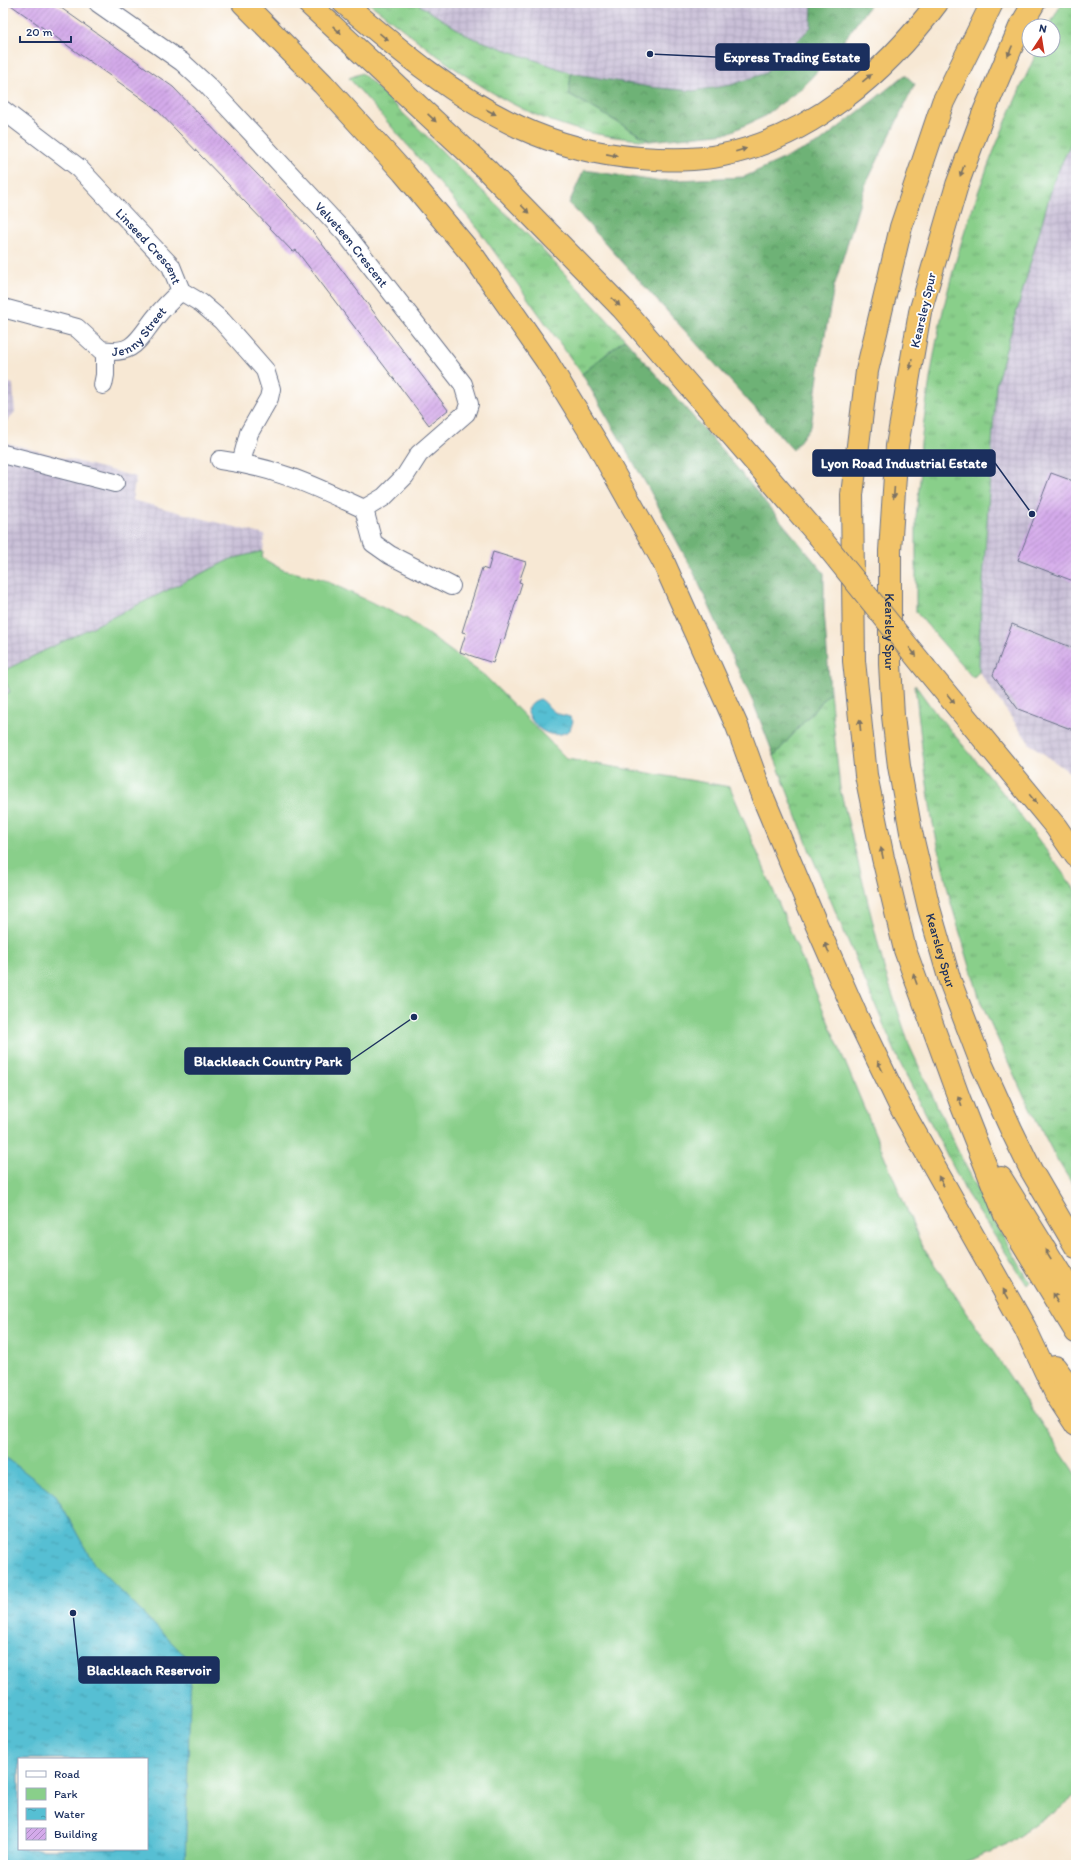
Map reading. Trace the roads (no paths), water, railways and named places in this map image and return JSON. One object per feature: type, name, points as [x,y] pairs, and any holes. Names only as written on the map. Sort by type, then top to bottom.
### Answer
[{"type":"highway","points":[[242,3],[328,90],[404,172],[474,257],[546,360],[598,445],[664,561],[737,726],[762,795],[817,926],[857,1017],[896,1099],[967,1228],[1025,1328],[1057,1396],[1076,1425]]},
{"type":"highway","points":[[308,3],[486,169],[622,308],[818,535],[1056,827],[1076,856]]},
{"type":"highway","points":[[344,3],[400,50],[472,102],[520,127],[568,146],[618,156],[674,160],[723,155],[764,143],[802,125],[837,103],[881,67],[921,25],[937,3]]},
{"type":"highway","points":[[992,3],[943,102],[901,227],[867,371],[852,495],[854,661],[866,775],[883,858],[905,950],[960,1102],[1005,1215],[1076,1332]]},
{"type":"highway","name":"Kearsley Spur","points":[[1034,3],[1020,27],[984,112],[957,185],[920,312],[897,446],[890,551],[890,664],[896,745],[908,817],[929,908],[950,981],[982,1065],[1011,1129],[1031,1170],[1076,1247]]},
{"type":"highway","points":[[975,1137],[1076,1299]]},
{"type":"highway","points":[[1025,1328],[1076,1396]]},
{"type":"street","name":"Velveteen Crescent","points":[[98,3],[182,62],[208,86],[345,233],[463,384],[469,404],[466,413],[419,454],[405,476],[384,497],[364,509]]},
{"type":"street","name":"Linseed Crescent","points":[[3,110],[79,168],[171,266],[181,291],[201,303],[222,321],[265,370],[271,389],[270,398],[249,433],[241,463]]},
{"type":"street","name":"Jenny Street","points":[[3,308],[77,328],[88,337],[93,345],[105,351],[118,351],[134,345],[145,334],[155,318],[181,291]]},
{"type":"street","points":[[103,385],[105,375],[105,351]]},
{"type":"street","points":[[3,454],[115,483]]},
{"type":"street","points":[[220,460],[255,465],[304,481],[364,509],[373,543],[390,555],[451,586]]},
{"type":"water","points":[[540,699],[544,701],[554,712],[570,717],[573,721],[570,730],[557,735],[544,732],[538,728],[527,710],[532,703]]},
{"type":"water","points":[[3,1455],[56,1496],[94,1564],[191,1662],[185,1865],[3,1865]]},
{"type":"place","name":"Express Trading Estate","points":[[650,54]]},
{"type":"place","name":"Lyon Road Industrial Estate","points":[[1032,514]]},
{"type":"place","name":"Blackleach Country Park","points":[[414,1017]]},
{"type":"place","name":"Blackleach Reservoir","points":[[73,1613]]}]
